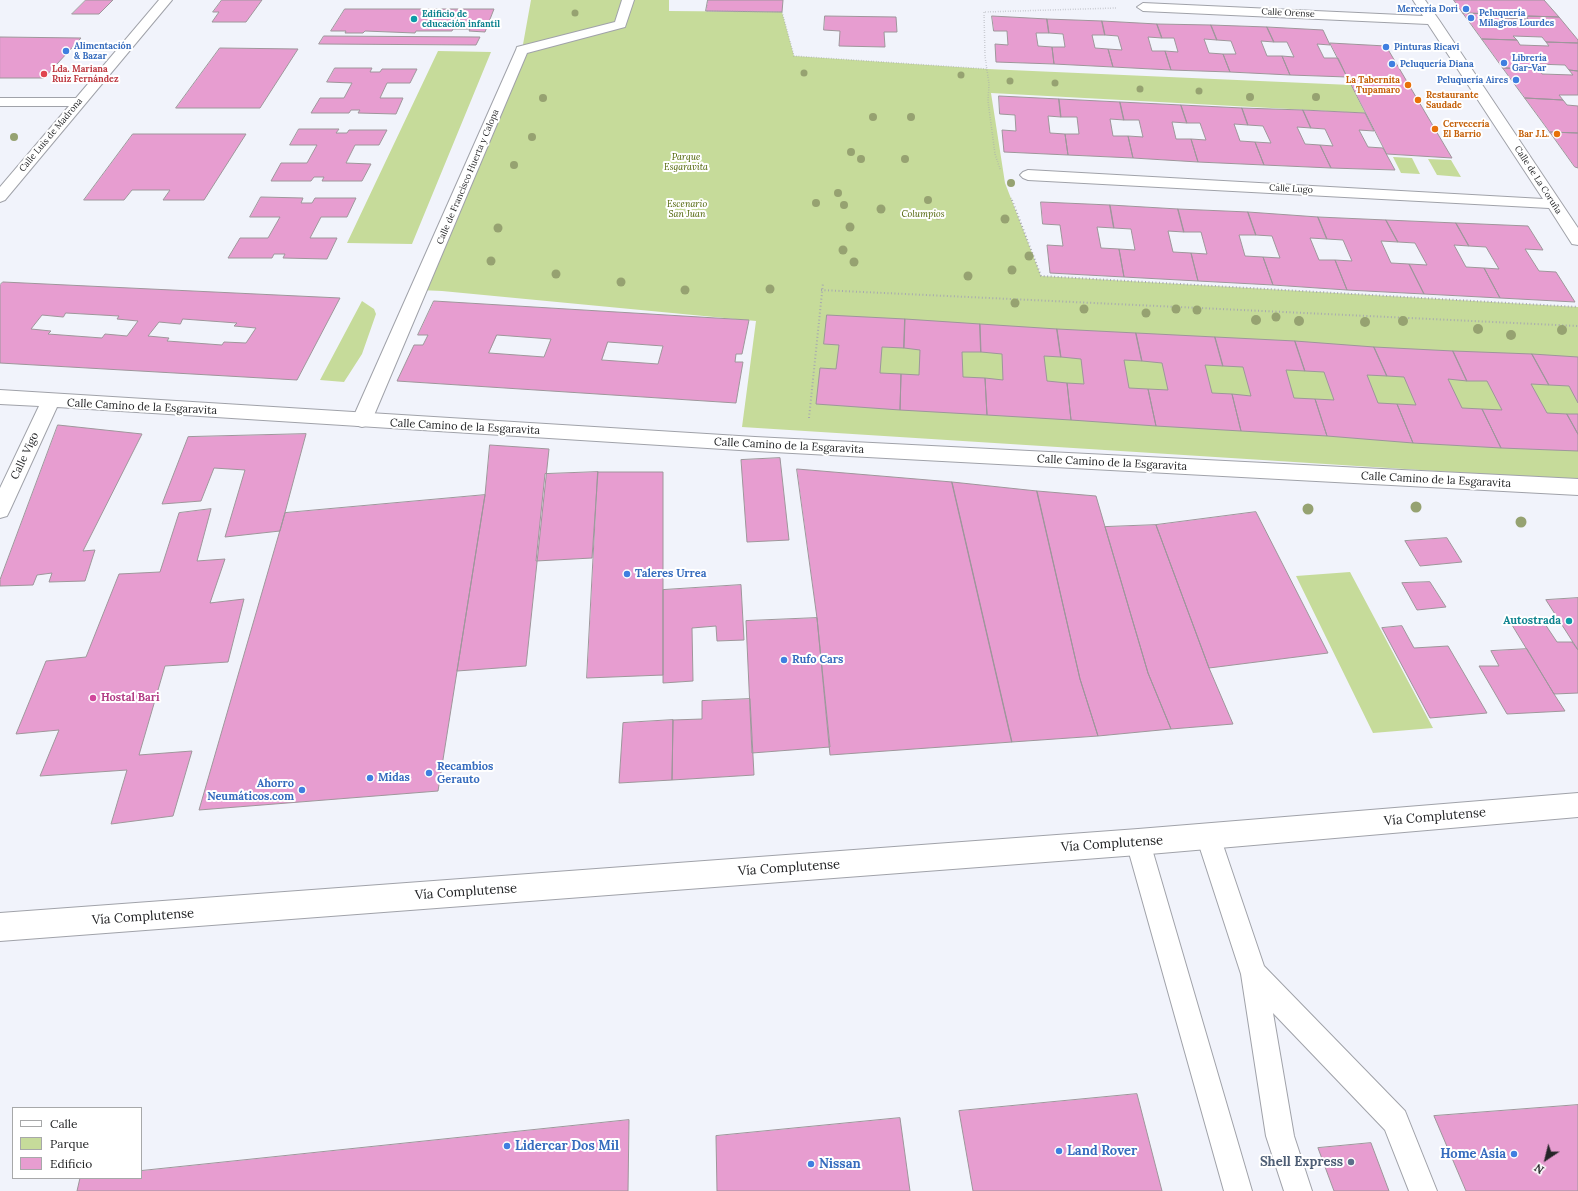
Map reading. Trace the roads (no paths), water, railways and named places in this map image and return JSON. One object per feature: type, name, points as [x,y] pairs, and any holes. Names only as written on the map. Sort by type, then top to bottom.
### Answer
[{"type":"street","name":"Calle Luis de Madrona","points":[[0,197],[166,0]]},
{"type":"street","name":"Calle de Francisco Huerta y Calopa","points":[[362,420],[420,290],[522,50],[620,24],[628,0]]},
{"type":"street","name":"Calle de La Coruña","points":[[1420,0],[1578,240]]},
{"type":"street","name":"Calle Orense","points":[[1143,7],[1433,20]]},
{"type":"street","points":[[0,102],[79,102]]},
{"type":"street","name":"Calle Lugo","points":[[1028,175],[1554,204]]},
{"type":"street","name":"Calle Camino de la Esgaravita","points":[[0,397],[50,402],[806,447],[1578,487]]},
{"type":"street","name":"Calle Vigo","points":[[0,510],[50,402]]},
{"type":"street","name":"Vía Complutense","points":[[0,927],[1138,842],[1578,805]]},
{"type":"lane","points":[[1208,836],[1254,974],[1280,1136],[1298,1191]]},
{"type":"lane","points":[[1138,842],[1238,1191]]},
{"type":"lane","points":[[1254,974],[1395,1121],[1424,1191]]},
{"type":"place","name":"Mercería Dori","points":[[1466,9]]},
{"type":"place","name":"Peluquería Milagros Lourdes","points":[[1471,18]]},
{"type":"place","name":"Edificio de educación infantil","points":[[414,19]]},
{"type":"place","name":"Pinturas Ricavi","points":[[1386,47]]},
{"type":"place","name":"Alimentación & Bazar","points":[[66,51]]},
{"type":"place","name":"Librería Gar-Var","points":[[1504,63]]},
{"type":"place","name":"Peluquería Diana","points":[[1392,64]]},
{"type":"place","name":"Lda. Mariana Ruiz Fernández","points":[[44,74]]},
{"type":"place","name":"Peluquería Aires","points":[[1516,80]]},
{"type":"place","name":"La Tabernita Tupamaro","points":[[1408,85]]},
{"type":"place","name":"Restaurante Saudade","points":[[1418,100]]},
{"type":"place","name":"Cervecería El Barrio","points":[[1435,129]]},
{"type":"place","name":"Bar J.L.","points":[[1557,134]]},
{"type":"place","name":"Taleres Urrea","points":[[627,574]]},
{"type":"place","name":"Autostrada","points":[[1569,621]]},
{"type":"place","name":"Rufo Cars","points":[[784,660]]},
{"type":"place","name":"Hostal Bari","points":[[93,698]]},
{"type":"place","name":"Recambios Gerauto","points":[[429,773]]},
{"type":"place","name":"Midas","points":[[370,778]]},
{"type":"place","name":"Ahorro Neumáticos.com","points":[[302,790]]},
{"type":"place","name":"Lidercar Dos Mil","points":[[507,1146]]},
{"type":"place","name":"Land Rover","points":[[1059,1151]]},
{"type":"place","name":"Home Asia","points":[[1514,1154]]},
{"type":"place","name":"Shell Express","points":[[1351,1162]]},
{"type":"place","name":"Nissan","points":[[811,1164]]},
{"type":"park label","name":"Parque Esgaravita","points":[[686,162]]},
{"type":"park label","name":"Escenario San Juan","points":[[687,210]]},
{"type":"park label","name":"Columpios","points":[[923,214]]}]
